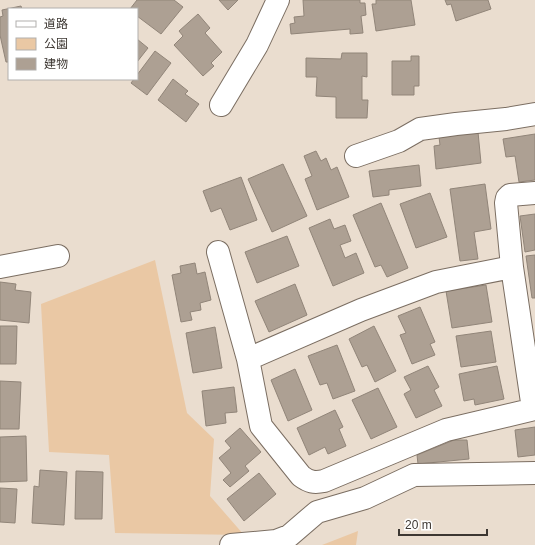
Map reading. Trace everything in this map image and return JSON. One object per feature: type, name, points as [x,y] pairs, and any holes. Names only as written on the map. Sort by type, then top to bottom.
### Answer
[{"type":"street","points":[[221,105],[257,45],[278,0]]},
{"type":"street","points":[[356,156],[400,141],[420,129],[506,119],[535,114]]},
{"type":"street","points":[[218,252],[248,359],[262,426],[301,476],[314,483],[324,481],[446,430],[534,409],[512,267],[506,203],[507,198],[515,193],[535,193]]},
{"type":"street","points":[[0,267],[58,256]]},
{"type":"street","points":[[248,359],[360,310],[436,282],[512,267]]},
{"type":"street","points":[[231,545],[276,541],[289,536],[317,512],[365,498],[414,475],[535,473]]},
{"type":"street","points":[[308,481],[317,512]]},
{"type":"green space","points":[[155,260],[187,413],[214,439],[210,496],[244,535],[115,533],[109,455],[49,452],[41,304]]},
{"type":"green space","points":[[358,531],[356,545],[322,545]]},
{"type":"building","points":[[137,0],[174,0],[183,7],[161,34],[138,17],[138,8],[131,8]]},
{"type":"building","points":[[219,0],[238,0],[228,10]]},
{"type":"building","points":[[303,0],[360,0],[360,3],[365,3],[366,15],[361,16],[363,33],[350,34],[350,29],[291,34],[290,24],[295,23],[294,17],[304,16]]},
{"type":"building","points":[[376,0],[411,0],[415,25],[376,31],[372,4],[376,4]]},
{"type":"building","points":[[445,0],[488,0],[491,9],[456,21],[451,4],[447,5]]},
{"type":"building","points":[[21,6],[22,8],[12,8]]},
{"type":"building","points":[[8,9],[8,62],[6,62],[0,35],[0,17],[3,16],[2,10]]},
{"type":"building","points":[[198,14],[210,28],[205,33],[222,52],[211,63],[214,66],[203,76],[174,45],[183,36],[179,31]]},
{"type":"building","points":[[138,40],[148,48],[138,61]]},
{"type":"building","points":[[155,51],[171,63],[147,95],[131,83],[133,80],[138,80],[138,74]]},
{"type":"building","points":[[342,53],[367,53],[367,77],[362,76],[362,100],[368,100],[367,118],[336,118],[336,97],[316,96],[317,77],[306,77],[306,58],[341,59]]},
{"type":"building","points":[[411,56],[419,56],[419,86],[414,86],[414,95],[392,95],[392,61],[411,61]]},
{"type":"building","points":[[173,79],[188,91],[185,94],[199,104],[186,122],[158,100]]},
{"type":"building","points":[[478,132],[481,163],[436,169],[434,146],[440,145],[439,137]]},
{"type":"building","points":[[535,134],[535,180],[519,182],[515,156],[506,157],[503,139]]},
{"type":"building","points":[[316,151],[321,161],[326,158],[331,170],[337,167],[349,197],[317,210],[305,179],[312,176],[304,156]]},
{"type":"building","points":[[283,164],[307,216],[272,232],[248,179]]},
{"type":"building","points":[[419,165],[421,186],[389,190],[389,195],[373,197],[369,171]]},
{"type":"building","points":[[241,177],[257,220],[230,230],[221,208],[211,212],[203,191]]},
{"type":"building","points":[[485,184],[491,229],[474,232],[478,259],[460,261],[450,189]]},
{"type":"building","points":[[430,193],[447,237],[416,248],[400,204]]},
{"type":"building","points":[[381,203],[408,268],[387,277],[381,265],[375,267],[353,215]]},
{"type":"building","points":[[535,214],[535,250],[525,252],[520,216]]},
{"type":"building","points":[[330,219],[334,229],[345,225],[351,241],[340,245],[345,258],[356,253],[364,273],[333,286],[309,228]]},
{"type":"building","points":[[287,236],[299,266],[257,283],[245,252]]},
{"type":"building","points":[[535,255],[535,298],[532,298],[526,256]]},
{"type":"building","points":[[195,263],[197,274],[205,272],[211,300],[200,303],[201,310],[190,312],[192,320],[181,322],[172,275],[181,273],[180,266]]},
{"type":"building","points":[[0,282],[16,284],[15,290],[31,292],[29,323],[0,320]]},
{"type":"building","points":[[295,284],[307,315],[269,332],[255,301]]},
{"type":"building","points":[[486,285],[492,322],[452,328],[446,291]]},
{"type":"building","points":[[420,307],[435,342],[430,344],[435,355],[412,364],[400,335],[406,333],[398,316]]},
{"type":"building","points":[[0,326],[17,326],[16,364],[0,364]]},
{"type":"building","points":[[374,326],[396,371],[375,382],[367,365],[362,367],[349,339]]},
{"type":"building","points":[[215,327],[222,368],[193,373],[186,333]]},
{"type":"building","points":[[491,331],[496,362],[461,367],[456,336]]},
{"type":"building","points":[[337,345],[355,391],[333,399],[327,383],[320,385],[308,356]]},
{"type":"building","points":[[428,366],[439,387],[434,390],[442,406],[416,418],[404,394],[411,390],[404,377]]},
{"type":"building","points":[[497,366],[504,399],[475,405],[474,399],[464,401],[459,374]]},
{"type":"building","points":[[295,369],[312,410],[288,421],[271,380]]},
{"type":"building","points":[[0,381],[21,382],[19,429],[0,429]]},
{"type":"building","points":[[234,387],[237,412],[225,413],[226,423],[206,426],[202,391]]},
{"type":"building","points":[[378,388],[397,427],[371,439],[352,400]]},
{"type":"building","points":[[335,410],[343,427],[339,429],[346,446],[328,454],[325,447],[309,455],[297,428]]},
{"type":"building","points":[[535,427],[535,455],[518,457],[515,430]]},
{"type":"building","points":[[240,428],[261,452],[245,466],[249,471],[230,487],[223,480],[231,473],[219,458],[231,448],[225,441]]},
{"type":"building","points":[[26,436],[27,481],[0,482],[0,437]]},
{"type":"building","points":[[454,440],[467,440],[469,459],[418,464],[417,455]]},
{"type":"building","points":[[40,470],[67,472],[64,525],[32,523],[34,486],[39,487]]},
{"type":"building","points":[[76,471],[103,472],[102,519],[75,519]]},
{"type":"building","points":[[259,473],[276,494],[244,521],[227,499]]},
{"type":"building","points":[[0,488],[17,489],[15,523],[0,522]]}]
